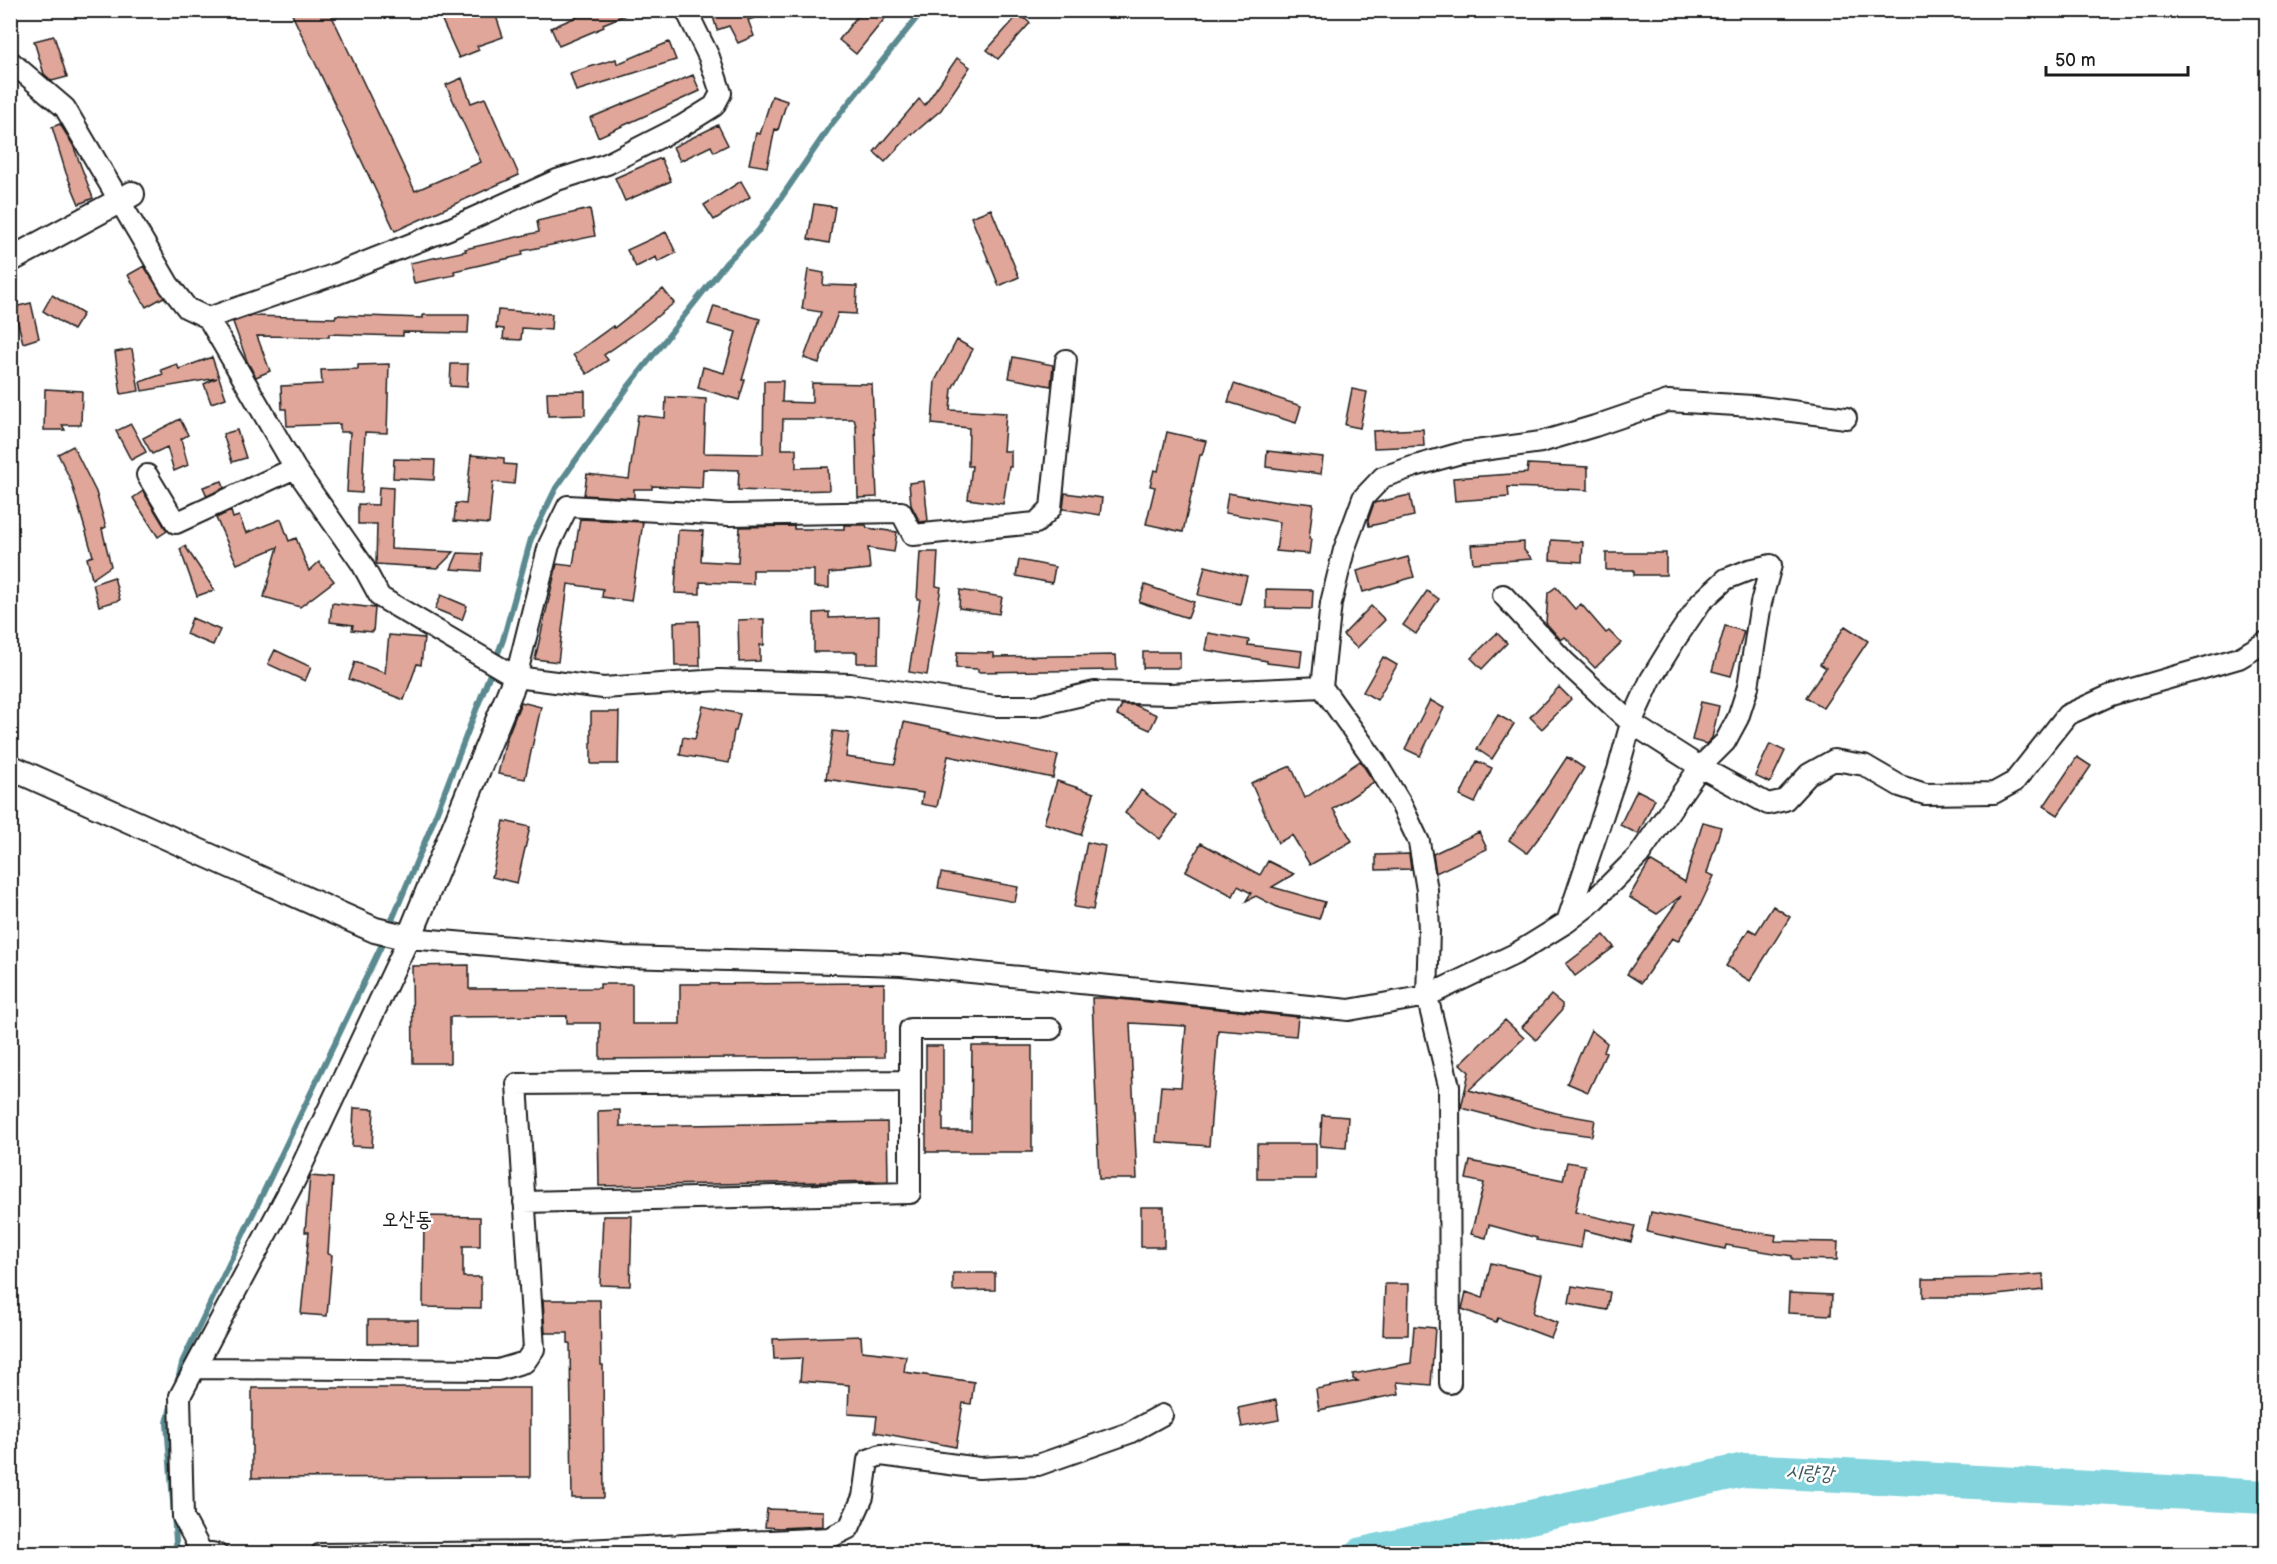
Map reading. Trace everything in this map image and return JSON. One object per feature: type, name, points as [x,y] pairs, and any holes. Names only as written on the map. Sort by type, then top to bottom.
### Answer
[{"type":"street","points":[[208,318],[333,275],[449,229],[557,180],[607,164],[682,126],[714,106],[721,93],[710,57],[686,10]]},
{"type":"street","points":[[10,61],[65,108],[126,197],[169,285],[187,308],[208,318],[296,468],[362,564],[380,597],[516,677],[603,688],[719,680],[850,684],[995,706],[1035,706],[1095,692],[1170,694],[1322,687]]},
{"type":"street","points":[[10,260],[126,197]]},
{"type":"street","points":[[189,1554],[183,1517],[180,1396],[296,1178],[393,934],[516,677],[549,545],[568,506],[729,515],[901,512],[913,535],[1036,523],[1051,508],[1066,360]]},
{"type":"street","points":[[1449,1383],[1449,1086],[1427,996],[1428,900],[1419,842],[1401,804],[1375,761],[1322,687],[1331,603],[1344,550],[1363,498],[1383,477],[1461,453],[1541,442],[1668,401],[1753,406],[1846,418]]},
{"type":"street","points":[[147,475],[176,523],[296,468]]},
{"type":"street","points":[[10,767],[393,934],[624,957],[901,965],[1349,1011],[1427,996],[1517,953],[1567,922],[1589,905],[1639,855],[1700,767],[1725,742],[1738,718],[1748,687],[1761,603],[1771,565],[1726,579],[1701,602],[1651,679],[1631,723],[1618,770],[1567,922]]},
{"type":"street","points":[[1503,595],[1564,661],[1631,723],[1700,767],[1768,804],[1785,800],[1809,774],[1834,760],[1864,765],[1900,786],[1925,794],[1994,793],[2014,782],[2067,715],[2111,695],[2239,658],[2266,642]]},
{"type":"street","points":[[524,1202],[909,1193],[910,1029],[1051,1029]]},
{"type":"street","points":[[195,1368],[498,1370],[525,1362],[534,1349],[517,1084],[909,1081]]},
{"type":"street","points":[[321,1554],[545,1552],[829,1539],[849,1528],[863,1497],[868,1460],[881,1455],[979,1468],[1038,1466],[1129,1433],[1162,1415]]},
{"type":"street","points":[[183,1517],[201,1551],[217,1554]]},
{"type":"building","points":[[290,10],[329,10],[415,191],[481,162],[446,85],[462,78],[471,103],[485,98],[519,175],[395,231]]},
{"type":"building","points":[[458,10],[494,10],[503,37],[477,46],[479,50],[459,58],[441,18]]},
{"type":"building","points":[[592,10],[635,11],[559,46],[551,28]]},
{"type":"building","points":[[711,10],[766,10],[767,14],[748,20],[754,36],[738,43],[729,26],[717,30]]},
{"type":"building","points":[[862,10],[877,10],[886,17],[856,54],[839,40]]},
{"type":"building","points":[[1019,14],[1030,23],[998,59],[987,50]]},
{"type":"building","points":[[54,36],[67,77],[52,81],[44,74],[34,41]]},
{"type":"building","points":[[669,42],[676,60],[576,91],[570,73],[616,59],[617,64]]},
{"type":"building","points":[[957,58],[970,67],[941,110],[912,133],[885,162],[874,152],[919,99],[925,105]]},
{"type":"building","points":[[693,75],[700,91],[598,137],[590,118]]},
{"type":"building","points":[[772,96],[787,101],[778,130],[775,129],[767,167],[749,164],[756,133],[760,134]]},
{"type":"building","points":[[60,124],[73,145],[93,198],[79,204],[66,173],[52,127]]},
{"type":"building","points":[[718,125],[728,145],[714,152],[711,146],[680,161],[673,147]]},
{"type":"building","points":[[661,158],[671,181],[625,201],[615,178]]},
{"type":"building","points":[[741,181],[750,197],[714,220],[704,205]]},
{"type":"building","points":[[814,204],[835,207],[829,243],[808,239]]},
{"type":"building","points":[[590,209],[595,236],[522,251],[523,255],[454,271],[455,275],[414,283],[410,263],[539,232],[537,221]]},
{"type":"building","points":[[991,209],[1019,277],[999,286],[971,217]]},
{"type":"building","points":[[666,232],[676,253],[658,262],[656,257],[636,267],[627,250]]},
{"type":"building","points":[[144,266],[164,297],[146,307],[128,275]]},
{"type":"building","points":[[808,270],[824,273],[823,285],[857,286],[856,314],[838,313],[819,363],[804,358],[821,312],[802,309]]},
{"type":"building","points":[[663,289],[674,303],[604,355],[608,360],[587,374],[573,355],[613,326],[614,328]]},
{"type":"building","points":[[52,295],[83,314],[73,330],[43,311]]},
{"type":"building","points":[[31,303],[39,338],[23,343],[14,307]]},
{"type":"building","points":[[714,306],[760,319],[742,380],[745,380],[739,400],[698,388],[703,367],[724,373],[736,332],[708,324]]},
{"type":"building","points":[[498,310],[552,314],[551,330],[522,328],[521,340],[503,339],[504,329],[496,328]]},
{"type":"building","points":[[336,315],[423,318],[423,315],[469,315],[468,333],[403,332],[403,336],[329,334],[329,337],[257,336],[270,371],[256,377],[247,361],[233,322],[250,316],[335,318]]},
{"type":"building","points":[[957,340],[973,349],[952,389],[950,410],[1006,413],[1003,451],[1011,451],[1011,467],[1009,467],[1003,504],[968,499],[972,466],[968,466],[969,428],[932,424],[935,381]]},
{"type":"building","points":[[132,349],[139,391],[121,394],[115,352]]},
{"type":"building","points":[[212,357],[226,398],[211,403],[204,384],[217,378],[142,391],[140,382],[163,374],[161,370],[177,364],[179,369]]},
{"type":"building","points":[[1013,357],[1053,365],[1051,386],[1009,378]]},
{"type":"building","points":[[389,364],[387,433],[365,432],[362,493],[347,492],[350,432],[340,432],[340,424],[287,426],[286,409],[282,409],[281,386],[322,384],[321,370],[358,369],[358,365]]},
{"type":"building","points":[[451,364],[468,364],[467,387],[450,386]]},
{"type":"building","points":[[764,381],[783,381],[782,402],[812,403],[812,383],[872,384],[877,497],[858,498],[854,419],[783,419],[782,449],[796,449],[796,468],[828,467],[829,490],[795,492],[738,490],[739,470],[703,469],[702,488],[652,486],[652,489],[634,489],[634,498],[584,495],[587,474],[629,479],[638,415],[665,418],[666,397],[706,399],[704,453],[763,454]]},
{"type":"building","points":[[1234,384],[1301,406],[1296,423],[1228,402]]},
{"type":"building","points":[[45,389],[82,391],[81,425],[62,425],[65,430],[44,430]]},
{"type":"building","points":[[1352,389],[1367,392],[1360,428],[1345,425]]},
{"type":"building","points":[[585,391],[585,415],[548,416],[547,392]]},
{"type":"building","points":[[180,419],[188,435],[181,439],[188,465],[174,471],[167,447],[152,454],[143,438]]},
{"type":"building","points":[[131,424],[146,452],[131,460],[116,431]]},
{"type":"building","points":[[1423,429],[1424,446],[1374,448],[1373,431]]},
{"type":"building","points":[[237,430],[246,458],[232,462],[223,434]]},
{"type":"building","points":[[1167,432],[1206,441],[1202,455],[1200,455],[1183,532],[1146,524],[1155,487],[1150,486],[1154,470],[1158,471]]},
{"type":"building","points":[[73,446],[96,492],[106,527],[102,529],[111,566],[92,579],[87,558],[93,556],[71,481],[58,454]]},
{"type":"building","points":[[1267,451],[1323,457],[1321,474],[1266,467]]},
{"type":"building","points":[[471,455],[504,458],[504,464],[516,465],[514,484],[493,482],[489,524],[454,521],[456,503],[466,504]]},
{"type":"building","points":[[394,459],[435,460],[434,480],[393,478]]},
{"type":"building","points":[[1528,464],[1588,467],[1588,490],[1508,487],[1509,497],[1455,501],[1453,478],[1527,473]]},
{"type":"building","points":[[222,481],[224,488],[207,496],[203,487]]},
{"type":"building","points":[[924,481],[928,521],[920,522],[911,505],[909,483]]},
{"type":"building","points":[[379,487],[393,488],[391,549],[454,552],[438,568],[376,564],[377,524],[358,524],[358,504],[378,505]]},
{"type":"building","points":[[143,491],[167,531],[158,537],[133,498]]},
{"type":"building","points":[[1065,493],[1102,498],[1100,515],[1063,509]]},
{"type":"building","points":[[1228,493],[1278,502],[1278,500],[1313,504],[1309,554],[1276,551],[1280,522],[1225,513]]},
{"type":"building","points":[[1410,495],[1414,516],[1369,526],[1368,520],[1374,503]]},
{"type":"building","points":[[231,511],[233,518],[239,516],[246,533],[281,519],[289,541],[296,538],[309,571],[319,562],[334,581],[300,607],[264,597],[278,547],[237,564],[216,518]]},
{"type":"building","points":[[580,519],[643,522],[631,601],[602,597],[603,589],[568,584],[558,662],[535,659],[557,564],[573,566]]},
{"type":"building","points":[[844,525],[866,525],[867,528],[897,532],[894,552],[868,548],[870,569],[829,573],[829,588],[814,587],[814,570],[753,570],[753,584],[700,582],[700,594],[675,593],[678,530],[703,531],[701,561],[738,563],[740,527],[794,526],[794,529],[844,529]]},
{"type":"building","points":[[1551,540],[1583,542],[1582,562],[1550,560]]},
{"type":"building","points":[[1524,542],[1524,550],[1532,559],[1473,563],[1471,545]]},
{"type":"building","points":[[185,546],[214,590],[197,596],[180,549]]},
{"type":"building","points":[[920,552],[938,552],[936,586],[941,587],[927,675],[909,672],[920,599],[917,599]]},
{"type":"building","points":[[458,553],[482,554],[481,571],[451,569]]},
{"type":"building","points":[[1606,553],[1666,553],[1666,575],[1634,575],[1634,570],[1606,570]]},
{"type":"building","points":[[1408,557],[1414,577],[1363,592],[1357,571]]},
{"type":"building","points":[[1019,560],[1055,567],[1052,583],[1016,576]]},
{"type":"building","points":[[1205,566],[1247,576],[1240,604],[1198,595]]},
{"type":"building","points":[[114,577],[120,600],[99,606],[93,584]]},
{"type":"building","points":[[1145,585],[1194,602],[1188,618],[1139,602]]},
{"type":"building","points":[[1556,587],[1575,609],[1581,604],[1606,633],[1609,631],[1621,643],[1595,668],[1565,637],[1561,640],[1546,623],[1548,593]]},
{"type":"building","points":[[1266,589],[1313,590],[1312,609],[1266,608]]},
{"type":"building","points":[[960,590],[1002,597],[999,614],[959,608]]},
{"type":"building","points":[[1427,591],[1439,599],[1416,634],[1403,625]]},
{"type":"building","points":[[441,595],[467,606],[462,620],[435,609]]},
{"type":"building","points":[[332,603],[375,608],[373,632],[352,630],[353,625],[330,622]]},
{"type":"building","points":[[1371,606],[1385,620],[1357,648],[1343,635]]},
{"type":"building","points":[[829,612],[829,618],[879,616],[878,663],[857,663],[857,652],[814,652],[814,613]]},
{"type":"building","points":[[192,618],[220,630],[213,645],[186,634]]},
{"type":"building","points":[[764,619],[764,645],[760,645],[760,661],[739,662],[738,620]]},
{"type":"building","points":[[699,621],[700,666],[675,666],[674,622]]},
{"type":"building","points":[[1725,626],[1744,631],[1731,676],[1712,671]]},
{"type":"building","points":[[1845,626],[1868,641],[1823,708],[1806,697],[1826,668],[1820,664]]},
{"type":"building","points":[[1208,633],[1249,640],[1248,645],[1302,651],[1300,667],[1267,663],[1267,661],[1205,650]]},
{"type":"building","points":[[1497,633],[1507,643],[1482,669],[1471,658]]},
{"type":"building","points":[[389,635],[424,638],[421,665],[417,664],[404,700],[349,679],[355,662],[385,673]]},
{"type":"building","points":[[275,650],[311,667],[305,681],[268,664]]},
{"type":"building","points":[[957,652],[994,653],[994,657],[1116,655],[1117,670],[978,672],[978,669],[956,668]]},
{"type":"building","points":[[1143,652],[1180,652],[1180,668],[1143,668]]},
{"type":"building","points":[[1383,657],[1397,665],[1377,700],[1363,692]]},
{"type":"building","points":[[1559,687],[1571,699],[1542,729],[1530,717]]},
{"type":"building","points":[[1430,700],[1444,708],[1420,756],[1405,749]]},
{"type":"building","points":[[521,702],[541,707],[525,779],[498,774],[506,740]]},
{"type":"building","points":[[1701,702],[1719,706],[1712,738],[1706,744],[1692,740]]},
{"type":"building","points":[[1122,705],[1135,705],[1157,715],[1150,730],[1117,715]]},
{"type":"building","points":[[703,706],[740,714],[736,731],[734,731],[729,763],[680,755],[683,737],[695,739]]},
{"type":"building","points":[[591,712],[619,712],[618,764],[591,764]]},
{"type":"building","points":[[1498,715],[1514,724],[1492,759],[1477,749]]},
{"type":"building","points":[[904,722],[1058,755],[1053,778],[948,756],[937,807],[921,804],[923,793],[826,779],[833,731],[849,733],[846,757],[895,764]]},
{"type":"building","points":[[1770,744],[1785,751],[1770,783],[1755,776]]},
{"type":"building","points":[[1567,757],[1584,768],[1553,819],[1527,853],[1509,840]]},
{"type":"building","points":[[2077,757],[2091,766],[2058,815],[2044,806]]},
{"type":"building","points":[[1360,761],[1374,782],[1333,809],[1352,841],[1310,865],[1292,835],[1278,843],[1251,783],[1291,766],[1305,798]]},
{"type":"building","points":[[1477,761],[1492,768],[1475,803],[1460,796]]},
{"type":"building","points":[[1057,781],[1094,793],[1081,835],[1044,823]]},
{"type":"building","points":[[1141,790],[1177,816],[1160,839],[1125,813]]},
{"type":"building","points":[[1637,790],[1655,799],[1638,834],[1620,825]]},
{"type":"building","points":[[504,821],[530,827],[517,883],[492,877]]},
{"type":"building","points":[[1703,822],[1721,827],[1707,873],[1714,876],[1698,910],[1678,941],[1672,938],[1641,983],[1627,974],[1681,896],[1657,914],[1629,897],[1650,861],[1685,882]]},
{"type":"building","points":[[1479,832],[1487,849],[1436,873],[1433,854]]},
{"type":"building","points":[[1087,842],[1105,846],[1093,910],[1074,907]]},
{"type":"building","points":[[1201,843],[1260,875],[1268,861],[1294,874],[1272,887],[1325,902],[1319,919],[1279,908],[1256,896],[1246,901],[1251,893],[1238,886],[1233,896],[1186,871]]},
{"type":"building","points":[[1409,854],[1411,869],[1376,870],[1376,855]]},
{"type":"building","points":[[941,873],[1018,887],[1015,902],[938,888]]},
{"type":"building","points":[[1773,906],[1790,917],[1750,981],[1726,966],[1749,929],[1756,933]]},
{"type":"building","points":[[1604,935],[1614,947],[1575,976],[1566,964]]},
{"type":"building","points":[[469,965],[469,989],[600,988],[600,984],[632,984],[632,1024],[680,1024],[680,984],[884,983],[884,1057],[600,1059],[600,1023],[567,1023],[567,1016],[450,1017],[450,1063],[413,1063],[412,966]]},
{"type":"building","points":[[1551,995],[1562,1004],[1562,1010],[1536,1040],[1522,1027]]},
{"type":"building","points":[[1092,998],[1298,1017],[1296,1036],[1218,1030],[1209,1146],[1156,1142],[1161,1086],[1181,1087],[1186,1026],[1130,1023],[1137,1179],[1099,1179]]},
{"type":"building","points":[[1505,1020],[1524,1038],[1469,1090],[1560,1114],[1595,1120],[1592,1136],[1541,1129],[1461,1108],[1469,1072],[1460,1064]]},
{"type":"building","points":[[1591,1030],[1607,1043],[1604,1052],[1606,1053],[1588,1092],[1567,1083]]},
{"type":"building","points":[[926,1046],[943,1046],[943,1131],[971,1131],[972,1046],[1032,1046],[1032,1152],[926,1152]]},
{"type":"building","points":[[354,1108],[374,1109],[372,1147],[352,1146]]},
{"type":"building","points":[[620,1110],[620,1126],[887,1122],[888,1181],[599,1186],[598,1111]]},
{"type":"building","points":[[1322,1115],[1348,1117],[1346,1148],[1320,1146]]},
{"type":"building","points":[[1257,1144],[1316,1144],[1316,1179],[1257,1179]]},
{"type":"building","points":[[1470,1161],[1563,1180],[1567,1162],[1585,1165],[1575,1212],[1635,1226],[1631,1242],[1584,1230],[1581,1248],[1536,1240],[1537,1238],[1489,1225],[1486,1238],[1471,1234],[1484,1183],[1466,1179]]},
{"type":"building","points":[[310,1176],[333,1178],[328,1254],[332,1255],[327,1316],[301,1314],[309,1232],[305,1232]]},
{"type":"building","points":[[1141,1207],[1164,1207],[1164,1247],[1141,1247]]},
{"type":"building","points":[[1651,1212],[1725,1228],[1776,1235],[1775,1241],[1838,1242],[1837,1260],[1792,1259],[1792,1256],[1726,1245],[1725,1249],[1647,1232]]},
{"type":"building","points":[[424,1216],[480,1217],[480,1246],[463,1246],[463,1277],[481,1277],[481,1308],[423,1307]]},
{"type":"building","points":[[603,1216],[632,1216],[630,1286],[600,1285]]},
{"type":"building","points":[[1491,1263],[1542,1275],[1533,1313],[1557,1323],[1551,1338],[1498,1318],[1496,1322],[1462,1309],[1466,1292],[1483,1298]]},
{"type":"building","points":[[953,1273],[995,1273],[995,1290],[953,1291]]},
{"type":"building","points":[[2043,1274],[2044,1290],[1978,1297],[1923,1297],[1923,1279],[1993,1278]]},
{"type":"building","points":[[1385,1284],[1409,1284],[1408,1335],[1383,1335]]},
{"type":"building","points":[[1572,1286],[1610,1292],[1607,1310],[1569,1303]]},
{"type":"building","points":[[1789,1293],[1832,1295],[1831,1315],[1788,1313]]},
{"type":"building","points":[[543,1300],[600,1300],[604,1498],[572,1498],[570,1343],[568,1343],[568,1333],[545,1333]]},
{"type":"building","points":[[368,1320],[418,1320],[418,1343],[368,1344]]},
{"type":"building","points":[[1414,1326],[1435,1328],[1431,1385],[1397,1382],[1399,1394],[1319,1410],[1316,1389],[1358,1381],[1353,1379],[1353,1374],[1411,1363]]},
{"type":"building","points":[[861,1336],[862,1351],[906,1356],[904,1372],[974,1382],[971,1404],[963,1403],[956,1447],[875,1432],[877,1416],[848,1414],[849,1385],[800,1381],[802,1358],[774,1359],[773,1339]]},
{"type":"building","points":[[252,1388],[530,1388],[530,1477],[252,1478]]},
{"type":"building","points":[[1276,1400],[1279,1420],[1242,1427],[1238,1408]]},
{"type":"building","points":[[767,1509],[823,1511],[823,1526],[765,1527]]},
{"type":"waterway","points":[[389,927],[431,827],[503,640],[531,539],[556,488],[628,387],[726,263],[759,230],[831,125],[923,10]]},
{"type":"waterway","points":[[177,1384],[183,1360],[386,936]]},
{"type":"waterway","points":[[172,1402],[167,1423],[177,1554]]},
{"type":"waterway","name":"시량강","points":[[1362,1554],[1744,1470],[2266,1497]]},
{"type":"district","name":"오산동","points":[[407,1219]]}]
